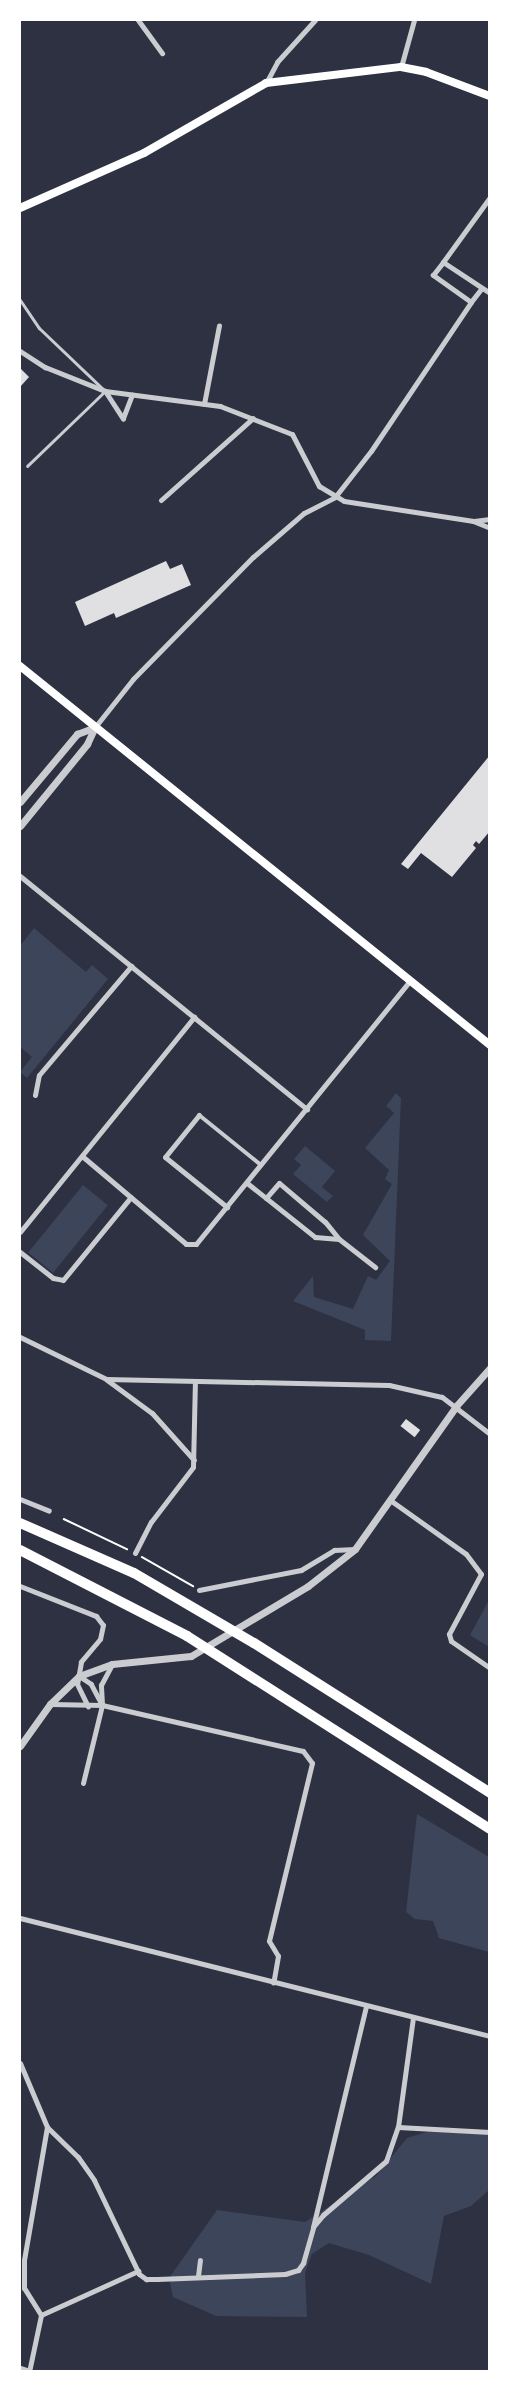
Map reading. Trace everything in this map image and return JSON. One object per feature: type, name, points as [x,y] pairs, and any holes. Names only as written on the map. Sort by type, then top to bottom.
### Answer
[{"type":"highway","points":[[20,1522],[134,1573],[254,1643],[489,1793]]},
{"type":"highway","points":[[20,1550],[187,1636],[228,1660],[489,1829]]},
{"type":"main road","points":[[20,208],[144,153],[266,83],[401,67],[489,96]]},
{"type":"main road","points":[[20,666],[489,1045]]},
{"type":"street","points":[[138,20],[162,53]]},
{"type":"street","points":[[266,83],[277,62],[315,20]]},
{"type":"street","points":[[401,67],[414,20]]},
{"type":"street","points":[[471,302],[433,274],[489,197]]},
{"type":"street","points":[[443,262],[489,293]]},
{"type":"street","points":[[20,826],[87,744],[95,727],[133,679],[253,557],[304,513],[335,497],[371,451],[480,289]]},
{"type":"street","points":[[204,404],[219,325]]},
{"type":"street","points":[[20,351],[45,367],[105,391],[204,404],[253,418],[292,435],[319,486],[335,497],[356,505],[473,521],[489,519]]},
{"type":"street","points":[[105,391],[123,419],[126,402],[132,395]]},
{"type":"street","points":[[162,500],[253,418]]},
{"type":"street","points":[[473,521],[489,528]]},
{"type":"street","points":[[20,802],[77,734],[95,727]]},
{"type":"street","points":[[20,876],[307,1109]]},
{"type":"street","points":[[35,1095],[39,1075],[131,966]]},
{"type":"street","points":[[82,1156],[186,1244],[196,1244],[410,981]]},
{"type":"street","points":[[20,1232],[194,1017]]},
{"type":"street","points":[[227,1207],[165,1157],[199,1115],[261,1165]]},
{"type":"street","points":[[246,1183],[315,1237],[339,1239]]},
{"type":"street","points":[[266,1198],[279,1183],[325,1222],[339,1239],[375,1267]]},
{"type":"street","points":[[20,1252],[52,1278],[63,1280],[131,1197]]},
{"type":"street","points":[[20,1337],[106,1379],[152,1413],[194,1460]]},
{"type":"street","points":[[20,1746],[50,1704],[79,1676],[112,1664],[179,1660],[201,1651],[308,1586],[355,1550],[457,1405],[489,1368]]},
{"type":"street","points":[[106,1379],[389,1385],[442,1397],[457,1405],[489,1434]]},
{"type":"street","points":[[135,1553],[151,1522],[194,1460],[195,1382]]},
{"type":"street","points":[[20,1499],[49,1511]]},
{"type":"street","points":[[390,1500],[466,1554],[481,1574],[448,1634],[451,1641],[489,1668]]},
{"type":"street","points":[[199,1590],[301,1570],[334,1550],[355,1550]]},
{"type":"street","points":[[20,1586],[96,1616],[103,1625],[100,1639],[81,1662],[77,1689],[88,1707]]},
{"type":"street","points":[[83,1783],[102,1705],[101,1685],[112,1664]]},
{"type":"street","points":[[79,1676],[92,1684],[102,1705]]},
{"type":"street","points":[[50,1704],[66,1701],[88,1707],[102,1705],[303,1751],[312,1763],[269,1941],[278,1956],[273,1983]]},
{"type":"street","points":[[20,1918],[366,2007],[489,2036]]},
{"type":"street","points":[[20,2064],[47,2127],[78,2157],[94,2180],[138,2271],[146,2279],[298,2270],[313,2228],[366,2007]]},
{"type":"street","points":[[313,2228],[334,2204],[386,2161],[398,2127],[413,2018]]},
{"type":"street","points":[[20,2368],[29,2371],[41,2315],[24,2288],[24,2260],[47,2127]]},
{"type":"street","points":[[398,2127],[489,2132]]},
{"type":"street","points":[[198,2276],[200,2260]]},
{"type":"street","points":[[41,2315],[138,2271]]},
{"type":"lane","points":[[20,300],[39,328],[105,391],[27,466]]},
{"type":"path","points":[[64,1519],[135,1553],[199,1590]]},
{"type":"shaded area","points":[[34,928],[86,972],[92,965],[108,979],[27,1078],[20,1072],[32,1057],[20,1047],[20,946]]},
{"type":"shaded area","points":[[396,1093],[401,1098],[391,1341],[365,1340],[365,1330],[293,1301],[313,1276],[314,1297],[353,1309],[368,1276],[376,1280],[390,1261],[363,1235],[392,1184],[385,1179],[389,1170],[365,1148],[394,1113],[386,1106]]},
{"type":"shaded area","points":[[305,1146],[335,1171],[322,1187],[333,1196],[327,1202],[293,1174],[301,1165],[294,1159]]},
{"type":"shaded area","points":[[83,1185],[108,1205],[53,1273],[28,1253]]},
{"type":"shaded area","points":[[489,1600],[489,1647],[470,1635]]},
{"type":"shaded area","points":[[417,1814],[489,1857],[489,1952],[439,1938],[433,1921],[415,1919],[406,1912]]},
{"type":"shaded area","points":[[465,2129],[489,2135],[489,2190],[471,2206],[444,2216],[431,2284],[369,2255],[329,2243],[312,2254],[305,2273],[307,2317],[216,2316],[173,2297],[169,2278],[217,2210],[305,2222],[376,2176],[407,2138],[427,2132]]},
{"type":"building","points":[[20,368],[29,377],[20,387]]},
{"type":"building","points":[[166,561],[170,569],[182,564],[191,585],[116,618],[114,613],[85,626],[75,602]]},
{"type":"building","points":[[490,755],[490,831],[479,844],[476,841],[473,845],[476,848],[452,877],[421,853],[408,869],[401,864]]},
{"type":"building","points":[[406,1419],[420,1430],[415,1437],[400,1426]]}]
